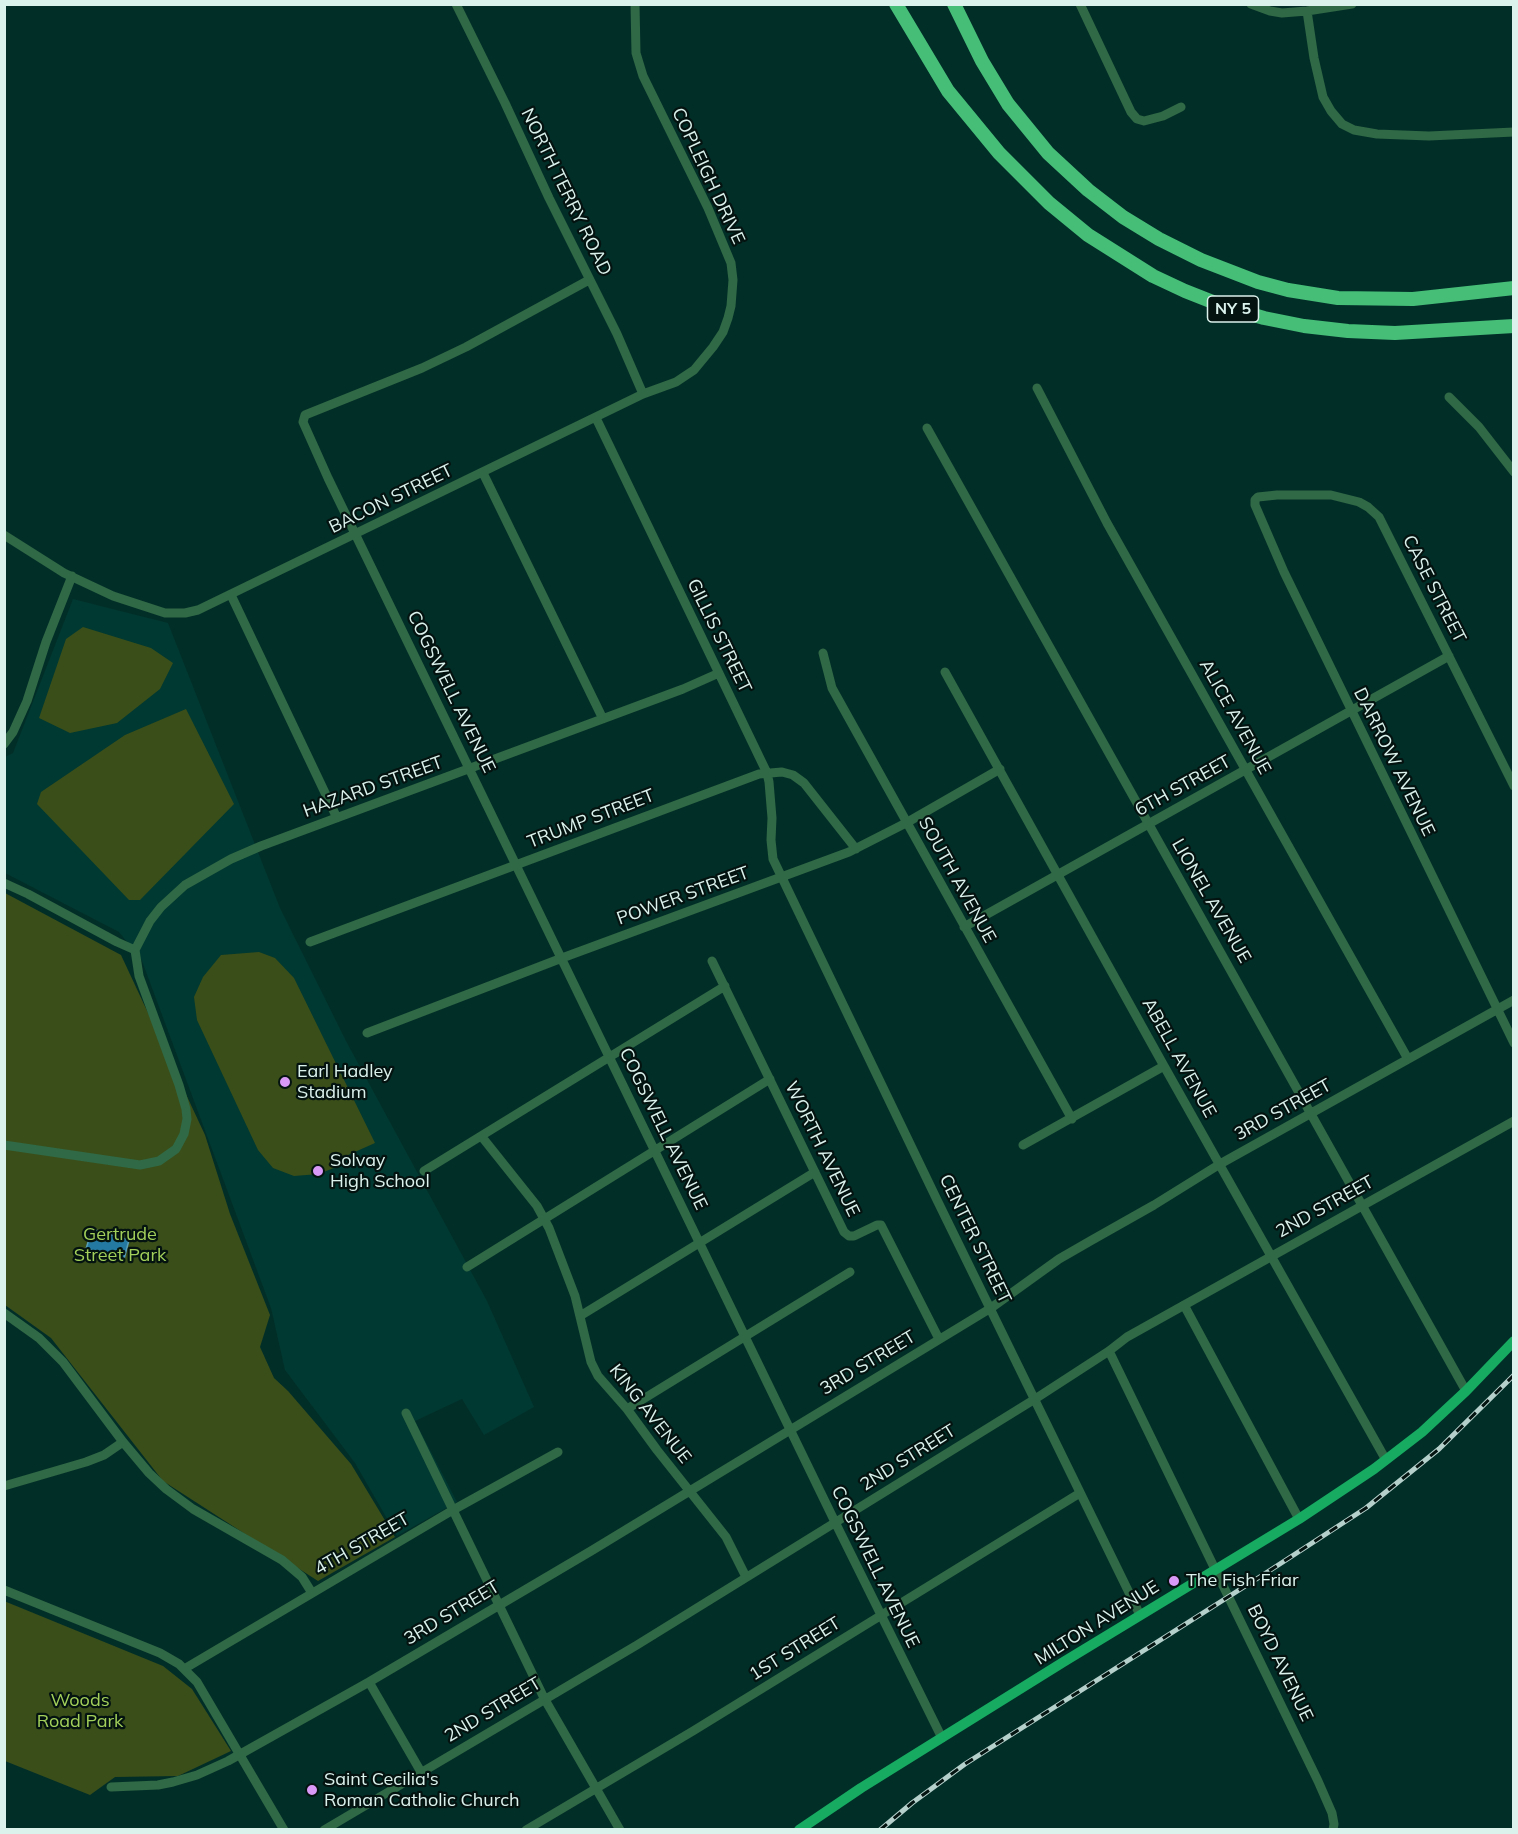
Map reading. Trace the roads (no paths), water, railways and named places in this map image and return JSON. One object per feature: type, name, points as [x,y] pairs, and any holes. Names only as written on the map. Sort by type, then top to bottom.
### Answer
[{"type":"highway","name":"NY 5","points":[[896,4],[948,91],[999,153],[1049,203],[1088,235],[1153,276],[1223,306],[1263,318],[1304,326],[1348,332],[1395,333],[1514,326]]},
{"type":"highway","name":"NY 5","points":[[954,4],[982,61],[1008,104],[1048,153],[1088,190],[1123,217],[1159,239],[1201,260],[1258,282],[1288,290],[1338,298],[1413,299],[1514,288]]},
{"type":"main road","name":"MILTON AVENUE","points":[[799,1830],[861,1788],[1299,1518],[1386,1460],[1422,1432],[1514,1341]]},
{"type":"street","name":"NORTH TERRY ROAD","points":[[456,4],[617,334],[643,394]]},
{"type":"street","name":"COPLEIGH DRIVE","points":[[635,4],[636,54],[643,76],[708,208],[731,264],[733,280],[728,318],[723,332],[713,347],[694,370],[676,382],[643,394]]},
{"type":"street","points":[[1080,4],[1131,112],[1137,119],[1144,121],[1163,116],[1181,107]]},
{"type":"street","points":[[1251,4],[1270,12],[1307,11],[1352,4]]},
{"type":"street","points":[[1307,11],[1323,97],[1342,124],[1354,130],[1377,134],[1429,136],[1514,132]]},
{"type":"street","name":"COGSWELL AVENUE","points":[[589,280],[423,368],[305,415],[303,422],[328,478],[790,1430],[942,1738]]},
{"type":"street","name":"ALICE AVENUE","points":[[1037,388],[1107,523],[1408,1059]]},
{"type":"street","name":"BACON STREET","points":[[4,535],[72,576],[112,596],[165,613],[185,613],[198,610],[231,595],[643,394]]},
{"type":"street","points":[[1449,397],[1479,427],[1514,472]]},
{"type":"street","name":"GILLIS STREET","points":[[596,418],[767,773],[770,782],[773,858],[782,877]]},
{"type":"street","name":"LIONEL AVENUE","points":[[927,428],[1466,1391]]},
{"type":"street","points":[[483,473],[603,719]]},
{"type":"street","name":"CASE STREET","points":[[1263,496],[1331,495],[1359,502],[1379,517],[1514,786]]},
{"type":"street","name":"DARROW AVENUE","points":[[1263,496],[1255,500],[1255,505],[1284,572],[1350,712],[1514,1043]]},
{"type":"street","points":[[4,744],[13,732],[27,701],[46,642],[72,576]]},
{"type":"street","points":[[231,595],[337,818]]},
{"type":"street","name":"SOUTH AVENUE","points":[[823,653],[832,688],[1072,1119]]},
{"type":"street","name":"6TH STREET","points":[[964,927],[1449,656]]},
{"type":"street","name":"ABELL AVENUE","points":[[945,672],[1386,1460]]},
{"type":"street","name":"HAZARD STREET","points":[[135,950],[150,921],[161,907],[185,885],[231,859],[683,689],[719,673]]},
{"type":"street","name":"POWER STREET","points":[[367,1034],[562,958],[856,849],[1000,769]]},
{"type":"street","name":"TRUMP STREET","points":[[310,942],[746,778],[767,773],[782,772],[794,775],[804,783],[856,849]]},
{"type":"street","name":"CENTER STREET","points":[[782,877],[1140,1615]]},
{"type":"street","points":[[4,883],[135,950],[139,976],[179,1085],[187,1119],[184,1134],[176,1149],[159,1161],[140,1165],[4,1145]]},
{"type":"street","name":"WORTH AVENUE","points":[[712,961],[844,1232],[849,1236],[877,1224],[881,1225],[939,1339]]},
{"type":"street","points":[[424,1171],[725,986]]},
{"type":"street","name":"3RD STREET","points":[[111,1787],[173,1782],[197,1775],[239,1755],[369,1682],[591,1551],[991,1308],[1059,1259],[1220,1164],[1514,1000]]},
{"type":"street","points":[[1023,1145],[1164,1066]]},
{"type":"street","points":[[467,1267],[770,1079]]},
{"type":"street","name":"2ND STREET","points":[[324,1830],[637,1645],[1110,1352],[1127,1337],[1514,1121]]},
{"type":"street","name":"KING AVENUE","points":[[482,1137],[537,1206],[544,1219],[575,1296],[591,1362],[598,1376],[627,1409],[688,1491],[726,1537],[746,1577]]},
{"type":"street","points":[[579,1316],[815,1172]]},
{"type":"street","points":[[627,1409],[850,1272]]},
{"type":"street","points":[[1184,1305],[1299,1518]]},
{"type":"street","points":[[4,1313],[39,1338],[63,1362],[123,1442],[166,1489],[193,1509],[282,1560],[302,1578],[312,1593]]},
{"type":"street","name":"BOYD AVENUE","points":[[1110,1352],[1318,1780],[1332,1813],[1333,1830]]},
{"type":"street","points":[[406,1413],[544,1698],[620,1830]]},
{"type":"street","points":[[4,1486],[86,1462],[104,1455],[123,1442]]},
{"type":"street","name":"4TH STREET","points":[[184,1669],[453,1510],[558,1452]]},
{"type":"street","name":"1ST STREET","points":[[526,1830],[703,1725],[1080,1493]]},
{"type":"street","points":[[4,1590],[160,1653],[184,1669],[197,1682],[284,1830]]},
{"type":"street","points":[[369,1682],[421,1772]]},
{"type":"water","points":[[92,1229],[129,1240],[124,1259],[86,1249]]},
{"type":"railway","points":[[880,1830],[965,1764],[1366,1508],[1439,1449],[1514,1375]]},
{"type":"place","name":"Earl Hadley Stadium","points":[[285,1082]]},
{"type":"place","name":"Solvay High School","points":[[318,1171]]},
{"type":"place","name":"The Fish Friar","points":[[1174,1581]]},
{"type":"place","name":"Saint Cecilia's Roman Catholic Church","points":[[312,1790]]},
{"type":"park label","name":"Gertrude Street Park","points":[[120,1245]]},
{"type":"park label","name":"Woods Road Park","points":[[80,1711]]}]
